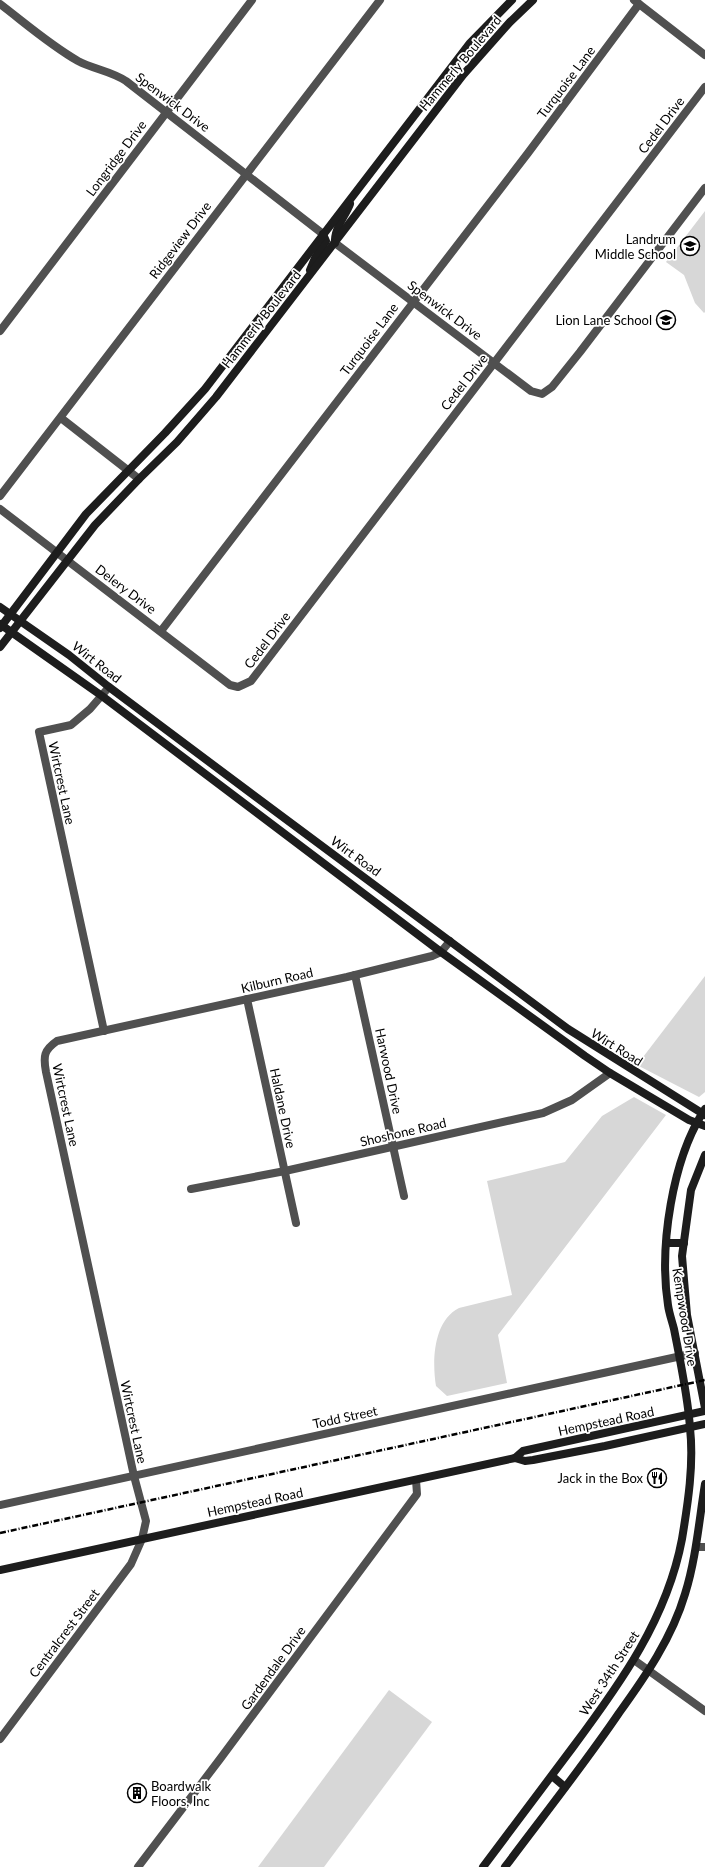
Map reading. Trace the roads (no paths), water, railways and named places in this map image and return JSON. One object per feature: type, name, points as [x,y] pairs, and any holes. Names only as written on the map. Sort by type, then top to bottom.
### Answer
[{"type":"main road","name":"Hammerly Boulevard","points":[[1,626],[86,514],[128,469],[165,433],[219,371],[470,43],[512,0]]},
{"type":"main road","name":"Hammerly Boulevard","points":[[0,647],[95,525],[138,479],[177,442],[230,379],[481,52],[533,0]]},
{"type":"main road","points":[[470,43],[481,52]]},
{"type":"main road","points":[[406,128],[416,136]]},
{"type":"main road","points":[[335,243],[334,234],[344,218],[354,194]]},
{"type":"main road","points":[[307,279],[315,258],[326,241],[323,234]]},
{"type":"main road","points":[[219,371],[230,379]]},
{"type":"main road","name":"Wirt Road","points":[[0,607],[69,655],[109,687],[301,831],[370,880],[591,1045],[704,1112]]},
{"type":"main road","name":"Wirt Road","points":[[1,626],[12,631],[102,696],[441,952],[610,1073],[696,1124],[705,1126]]},
{"type":"main road","name":"Kempwood Drive","points":[[688,1415],[668,1306],[664,1263],[672,1194],[696,1124],[704,1112]]},
{"type":"main road","name":"Kempwood Drive","points":[[705,1155],[691,1190],[682,1256],[687,1315],[705,1408]]},
{"type":"main road","points":[[666,1242],[684,1243]]},
{"type":"main road","name":"Hempstead Road","points":[[0,1570],[515,1458],[523,1451],[705,1412]]},
{"type":"main road","name":"West 34th Street","points":[[483,1867],[552,1776],[634,1660],[660,1610],[668,1589],[682,1540],[691,1474],[690,1428],[688,1415]]},
{"type":"main road","name":"Hempstead Road","points":[[515,1458],[525,1461],[534,1460],[705,1424]]},
{"type":"main road","points":[[505,1867],[565,1788],[649,1671],[675,1620],[685,1594],[696,1547],[705,1484]]},
{"type":"main road","points":[[552,1776],[565,1788]]},
{"type":"street","name":"Longridge Drive","points":[[0,331],[252,0]]},
{"type":"street","name":"Ridgeview Drive","points":[[0,496],[380,0]]},
{"type":"street","points":[[636,2],[705,55]]},
{"type":"street","name":"Turquoise Lane","points":[[160,631],[528,153],[636,2]]},
{"type":"street","name":"Spenwick Drive","points":[[0,4],[59,49],[79,62],[114,74],[166,112],[323,234]]},
{"type":"street","name":"Cedel Drive","points":[[238,687],[251,681],[705,86]]},
{"type":"street","name":"Spenwick Drive","points":[[335,243],[531,391],[542,394],[552,388],[571,364],[705,188]]},
{"type":"street","points":[[60,418],[128,469],[138,479]]},
{"type":"street","name":"Delery Drive","points":[[0,509],[230,685],[238,687]]},
{"type":"street","name":"Wirtcrest Lane","points":[[109,687],[102,696],[71,725],[39,732],[104,1031],[57,1041],[48,1047],[44,1058],[134,1476],[146,1521],[142,1539]]},
{"type":"street","points":[[441,952],[450,941]]},
{"type":"street","name":"Kilburn Road","points":[[104,1031],[355,975],[432,956],[441,952]]},
{"type":"street","name":"Harwood Drive","points":[[355,975],[404,1196]]},
{"type":"street","name":"Haldane Drive","points":[[247,999],[296,1223]]},
{"type":"street","name":"Shoshone Road","points":[[191,1189],[285,1171],[543,1114],[572,1100],[610,1073]]},
{"type":"street","name":"Todd Street","points":[[0,1505],[695,1352]]},
{"type":"street","name":"Gardendale Drive","points":[[138,1867],[417,1494],[416,1480]]},
{"type":"street","name":"Centralcrest Street","points":[[0,1739],[131,1564],[142,1539]]},
{"type":"street","points":[[696,1547],[705,1547]]},
{"type":"street","points":[[634,1660],[705,1711]]},
{"type":"railway","points":[[0,1533],[705,1380]]},
{"type":"place","name":"Landrum Middle School","points":[[690,246]]},
{"type":"place","name":"Lion Lane School","points":[[666,320]]},
{"type":"place","name":"Jack in the Box","points":[[657,1478]]},
{"type":"place","name":"Boardwalk Floors, Inc","points":[[137,1793]]}]
